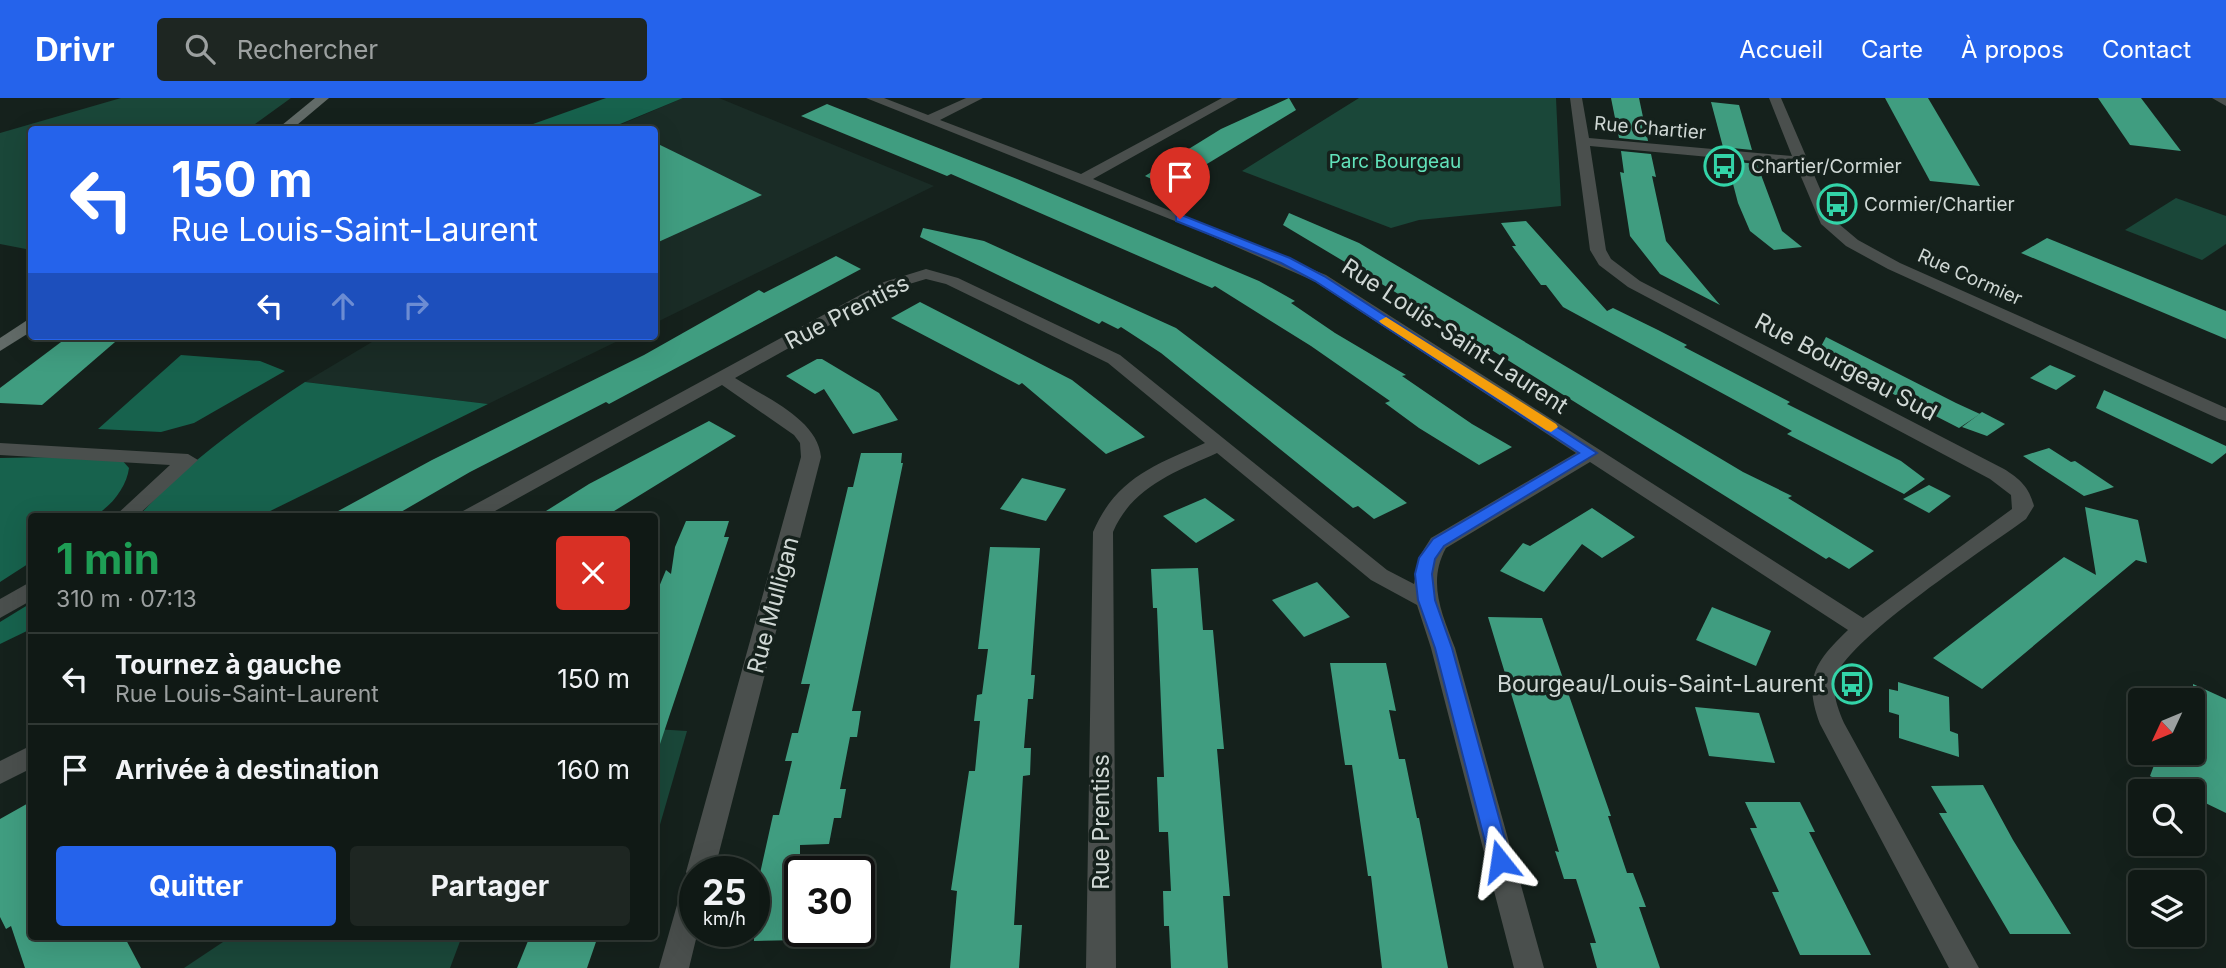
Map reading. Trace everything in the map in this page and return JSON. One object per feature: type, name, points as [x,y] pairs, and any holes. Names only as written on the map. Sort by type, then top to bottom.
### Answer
[{"type":"street","points":[[287,126],[323,98]]},
{"type":"street","name":"Rue Louis-Saint-Laurent","points":[[873,98],[1312,274],[1863,629]]},
{"type":"street","points":[[930,120],[977,98]]},
{"type":"street","points":[[1081,180],[1232,98]]},
{"type":"street","name":"Rue Bourgeau Sud","points":[[1576,98],[1580,141],[1598,250],[1605,262],[1619,274],[1997,474],[2021,494],[2024,506],[2019,514],[1863,629]]},
{"type":"street","name":"Rue Cormier","points":[[1775,98],[1826,221],[1870,254],[2226,415]]},
{"type":"street","points":[[2218,98],[2226,102]]},
{"type":"street","name":"Rue Chartier","points":[[1580,141],[1800,161]]},
{"type":"street","name":"Rue Prentiss","points":[[476,513],[901,280],[926,274],[939,276],[1114,359],[1379,575],[1426,600]]},
{"type":"street","points":[[0,346],[28,325]]},
{"type":"street","name":"Rue Mulligan","points":[[704,856],[811,457],[810,443],[801,431],[723,378]]},
{"type":"street","name":"Rue Prentiss","points":[[1101,968],[1102,532],[1108,514],[1120,497],[1137,484],[1218,446]]},
{"type":"street","points":[[0,449],[188,460],[128,513]]},
{"type":"street","points":[[1529,968],[1443,648],[1426,600],[1423,574],[1427,558],[1438,542],[1590,453]]},
{"type":"street","points":[[0,610],[28,592]]},
{"type":"street","points":[[1863,629],[1826,670],[1822,685],[1825,706],[1832,724],[1965,968]]},
{"type":"street","points":[[0,773],[28,757]]},
{"type":"street","points":[[674,968],[680,947]]},
{"type":"shaded area","points":[[683,98],[719,98],[934,186],[658,322],[658,126],[617,126]]},
{"type":"shaded area","points":[[375,340],[620,340],[488,404],[305,382]]},
{"type":"green space","points":[[121,98],[291,98],[252,126],[28,126],[28,249],[0,244],[0,133]]},
{"type":"green space","points":[[606,98],[683,98],[615,126],[527,126]]},
{"type":"green space","name":"Parc Bourgeau","points":[[1359,98],[1556,98],[1561,206],[1419,220],[1391,228],[1242,171]]},
{"type":"green space","points":[[2176,198],[2226,216],[2226,244],[2202,260],[2125,230]]},
{"type":"green space","points":[[181,355],[260,361],[285,371],[194,423],[161,432],[98,429]]},
{"type":"green space","points":[[305,382],[488,404],[266,513],[142,513],[196,461],[261,411]]},
{"type":"green space","points":[[105,456],[121,459],[129,468],[121,489],[112,502],[98,513],[28,513],[28,564],[0,582],[0,458]]},
{"type":"green space","points":[[28,605],[28,630],[0,644],[0,622]]},
{"type":"green space","points":[[658,729],[687,731],[658,832]]},
{"type":"green space","points":[[226,940],[460,940],[450,968],[184,968]]},
{"type":"building","points":[[1289,98],[1296,110],[1169,187],[1145,176],[1221,129]]},
{"type":"building","points":[[1611,98],[1639,98],[1648,141],[1619,138]]},
{"type":"building","points":[[1885,98],[1928,98],[1980,186],[1930,181]]},
{"type":"building","points":[[2098,98],[2141,98],[2181,151],[2130,145]]},
{"type":"building","points":[[1711,102],[1739,105],[1752,150],[1723,147]]},
{"type":"building","points":[[827,104],[1017,179],[1259,281],[1295,301],[1291,303],[1406,375],[1402,376],[1472,424],[1512,447],[1479,465],[1419,428],[1385,403],[1390,401],[1311,346],[1215,286],[1212,288],[951,174],[947,176],[801,116]]},
{"type":"building","points":[[658,144],[697,163],[762,195],[658,242]]},
{"type":"building","points":[[1621,151],[1651,154],[1656,177],[1652,176],[1666,241],[1720,305],[1660,274],[1630,236],[1620,172],[1624,173]]},
{"type":"building","points":[[1727,161],[1757,164],[1782,231],[1802,247],[1774,250],[1750,231],[1738,203]]},
{"type":"building","points":[[1289,213],[1359,243],[1743,472],[1792,496],[1788,498],[1874,551],[1849,569],[1829,557],[1826,559],[1482,344],[1283,225]]},
{"type":"building","points":[[1526,221],[1607,311],[1613,308],[1687,345],[1684,347],[1790,402],[1787,404],[1901,461],[1925,479],[1904,494],[1787,434],[1792,431],[1563,307],[1546,285],[1541,285],[1512,246],[1516,246],[1501,223]]},
{"type":"building","points":[[923,228],[984,241],[1176,328],[1407,503],[1374,519],[1358,506],[1353,508],[1161,353],[1121,327],[1118,329],[1102,321],[1099,324],[920,237]]},
{"type":"building","points":[[2047,238],[2226,311],[2226,339],[2021,253]]},
{"type":"building","points":[[836,256],[861,269],[609,404],[606,402],[470,472],[399,513],[335,513],[432,460],[644,355],[759,290],[764,293]]},
{"type":"building","points":[[920,302],[1072,380],[1145,437],[1106,454],[1022,383],[1019,385],[891,318]]},
{"type":"building","points":[[1826,337],[1980,414],[1959,428],[1817,354]]},
{"type":"building","points":[[64,340],[117,340],[42,405],[0,403],[0,388]]},
{"type":"building","points":[[817,359],[822,359],[879,393],[898,420],[853,434],[824,389],[815,394],[786,376]]},
{"type":"building","points":[[2050,365],[2076,376],[2056,390],[2030,378]]},
{"type":"building","points":[[2104,390],[2226,446],[2226,453],[2212,464],[2096,408]]},
{"type":"building","points":[[1982,412],[2005,424],[1987,436],[1962,427]]},
{"type":"building","points":[[709,421],[736,436],[611,513],[543,513],[589,484]]},
{"type":"building","points":[[2049,448],[2071,462],[2075,461],[2114,487],[2084,496],[2023,456]]},
{"type":"building","points":[[861,453],[902,453],[903,463],[852,711],[861,711],[857,737],[850,737],[840,789],[846,789],[841,818],[834,818],[829,844],[800,845],[800,856],[784,856],[784,940],[770,941],[770,856],[764,856],[773,815],[779,815],[792,761],[785,761],[792,733],[798,733],[810,684],[801,684],[848,487],[853,487]]},
{"type":"building","points":[[1022,478],[1066,489],[1046,521],[1000,509]]},
{"type":"building","points":[[1929,485],[1951,496],[1929,513],[1903,499]]},
{"type":"building","points":[[1205,498],[1235,520],[1196,543],[1163,516]]},
{"type":"building","points":[[2085,507],[2138,520],[2147,563],[2136,560],[1982,689],[1933,658],[2064,557],[2096,575]]},
{"type":"building","points":[[1592,508],[1635,537],[1602,558],[1582,544],[1544,592],[1500,571],[1523,543],[1530,546]]},
{"type":"building","points":[[686,521],[729,521],[724,537],[729,537],[658,750],[658,589],[666,570],[671,574],[675,547]]},
{"type":"building","points":[[990,547],[1040,548],[1031,675],[1035,675],[1033,699],[1028,699],[1024,748],[1031,748],[1030,775],[1023,776],[1014,925],[1022,925],[1019,968],[950,968],[957,891],[951,890],[969,771],[975,771],[980,721],[974,721],[977,695],[982,694],[988,649],[978,649]]},
{"type":"building","points":[[1198,568],[1203,630],[1213,630],[1224,749],[1217,749],[1230,896],[1223,896],[1228,968],[1171,968],[1169,926],[1164,926],[1163,891],[1171,891],[1168,832],[1159,832],[1157,777],[1164,777],[1157,608],[1153,608],[1151,569]]},
{"type":"building","points":[[1317,582],[1350,617],[1304,637],[1272,600]]},
{"type":"building","points":[[1712,607],[1771,631],[1756,666],[1696,640]]},
{"type":"building","points":[[1488,617],[1542,618],[1611,816],[1608,816],[1627,873],[1633,873],[1646,907],[1639,907],[1660,968],[1597,968],[1590,943],[1596,943],[1576,879],[1564,879],[1555,851],[1559,852]]},
{"type":"building","points":[[1330,663],[1386,663],[1396,711],[1389,710],[1399,759],[1405,759],[1419,818],[1448,968],[1382,968],[1371,876],[1368,876],[1352,765],[1345,765]]},
{"type":"building","points":[[1898,682],[1949,697],[1950,731],[1958,734],[1959,757],[1899,738],[1899,715],[1889,712],[1889,689],[1898,691]]},
{"type":"building","points":[[2205,689],[2226,699],[2226,813],[2205,803],[2205,779],[2156,779],[2150,776],[2154,765],[2205,765]]},
{"type":"building","points":[[1695,707],[1759,713],[1775,763],[1709,756]]},
{"type":"building","points":[[1983,785],[2013,840],[2071,934],[2010,934],[1939,813],[1947,813],[1931,786]]},
{"type":"building","points":[[1745,802],[1800,802],[1815,832],[1809,832],[1871,955],[1800,955],[1772,892],[1779,892],[1750,828],[1757,828]]},
{"type":"building","points":[[28,803],[28,940],[126,940],[141,968],[25,968],[11,926],[6,929],[0,917],[0,819]]},
{"type":"building","points":[[528,940],[597,940],[587,968],[517,968]]},
{"type":"slow traffic","points":[[1386,321],[1551,427]]},
{"type":"place","name":"Chartier/Cormier","points":[[1724,166]]},
{"type":"place","name":"Cormier/Chartier","points":[[1837,204]]},
{"type":"place","name":"Bourgeau/Louis-Saint-Laurent","points":[[1852,684]]},
{"type":"route","points":[[1180,219],[1286,261],[1320,278],[1590,453],[1438,542],[1427,558],[1423,574],[1426,600],[1443,648],[1500,861]]}]
